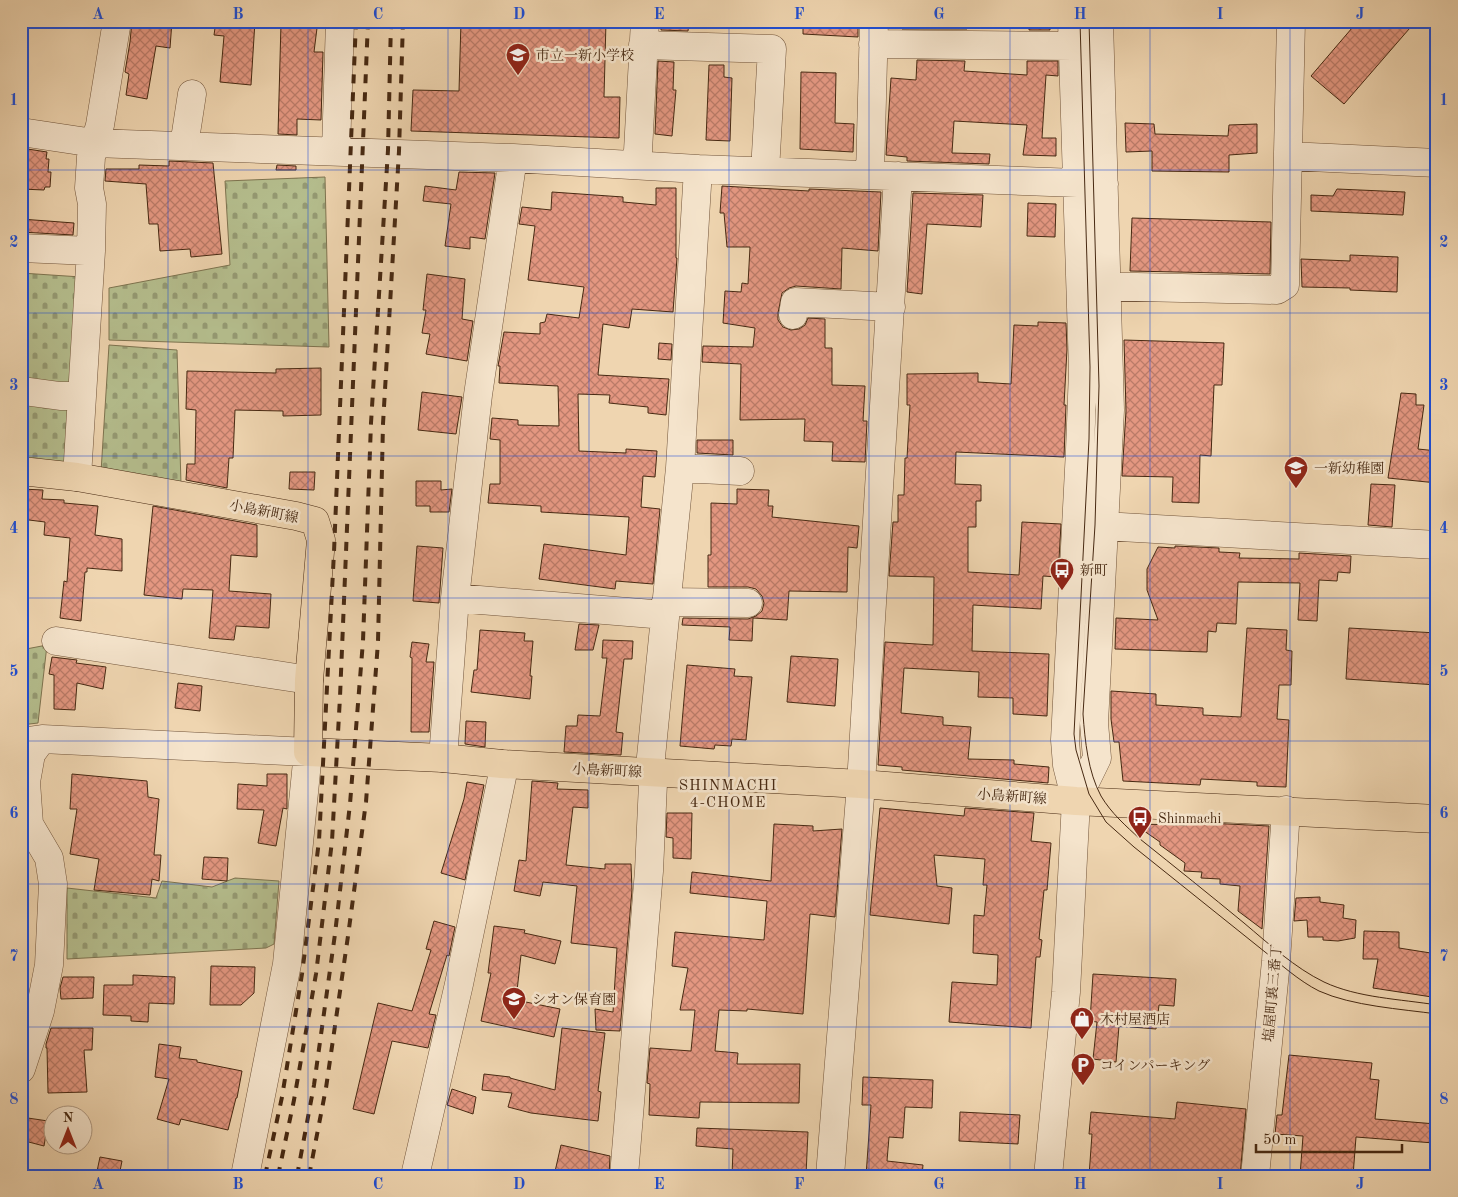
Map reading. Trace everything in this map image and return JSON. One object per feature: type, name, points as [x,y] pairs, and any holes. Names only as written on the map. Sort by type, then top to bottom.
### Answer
[{"type":"main road","name":"小島新町線","points":[[21,471],[77,477],[315,521],[321,540],[309,680],[308,752],[443,758],[502,764],[861,784],[1076,801],[1437,819]]},
{"type":"street","points":[[77,477],[91,251],[92,204],[89,188],[91,157],[100,126],[118,21]]},
{"type":"street","points":[[336,151],[340,21]]},
{"type":"street","points":[[1076,801],[1097,758],[1094,723],[1110,410],[1100,21]]},
{"type":"street","points":[[1080,286],[1277,290],[1285,285],[1291,21]]},
{"type":"street","points":[[635,165],[638,151],[644,33],[772,49],[765,171]]},
{"type":"street","points":[[870,175],[874,33],[1072,33],[1082,370],[1065,740],[1067,765],[1076,801],[1066,992],[1048,1176]]},
{"type":"street","points":[[187,145],[186,133],[192,94]]},
{"type":"street","points":[[21,132],[94,143],[513,158],[765,171],[1104,184]]},
{"type":"street","points":[[1288,156],[1437,163]]},
{"type":"street","points":[[443,758],[454,598],[478,395],[513,158]]},
{"type":"street","points":[[624,1176],[650,871],[651,757],[680,468],[698,168]]},
{"type":"street","points":[[830,1176],[861,784],[898,176]]},
{"type":"street","points":[[21,248],[91,251]]},
{"type":"street","points":[[793,315],[795,302],[891,307]]},
{"type":"street","points":[[23,391],[60,396],[82,396]]},
{"type":"street","points":[[680,468],[740,471]]},
{"type":"street","points":[[1076,525],[1437,545]]},
{"type":"street","points":[[454,598],[666,609],[748,603]]},
{"type":"street","points":[[56,641],[309,680]]},
{"type":"street","points":[[21,1069],[40,1011],[49,965],[54,884],[49,858],[25,819],[26,782],[32,741],[308,752],[287,964],[246,1176]]},
{"type":"street","points":[[415,1176],[479,890],[502,777],[502,764]]},
{"type":"street","name":"塩屋町裏三番丁","points":[[1256,1176],[1276,956],[1286,810]]},
{"type":"green space","points":[[325,177],[329,347],[109,340],[109,288],[230,265],[225,181]]},
{"type":"green space","points":[[21,273],[81,277],[74,467],[21,458]]},
{"type":"green space","points":[[109,345],[177,350],[181,484],[101,472]]},
{"type":"green space","points":[[47,645],[38,723],[21,725],[21,650]]},
{"type":"green space","points":[[235,878],[279,881],[274,944],[266,948],[67,959],[67,888],[156,898],[162,881],[212,887]]},
{"type":"building","points":[[132,21],[172,21],[170,48],[156,46],[147,99],[126,95],[129,74],[125,72]]},
{"type":"building","points":[[216,21],[255,21],[251,85],[220,82],[224,36],[214,35]]},
{"type":"building","name":"市立一新小学校","points":[[461,21],[606,21],[604,97],[620,97],[619,138],[411,131],[413,90],[459,91]]},
{"type":"building","points":[[661,21],[689,22],[688,31],[661,30]]},
{"type":"building","points":[[803,21],[858,21],[858,37],[803,34]]},
{"type":"building","points":[[902,21],[968,21],[967,29],[902,29]]},
{"type":"building","points":[[1029,21],[1050,21],[1050,30],[1029,30]]},
{"type":"building","points":[[1358,21],[1416,21],[1344,104],[1311,76]]},
{"type":"building","points":[[281,23],[312,25],[312,28],[317,28],[314,52],[323,52],[321,120],[297,119],[297,135],[278,134]]},
{"type":"building","points":[[917,60],[965,61],[964,71],[1027,75],[1027,61],[1058,61],[1058,76],[1046,75],[1042,138],[1056,138],[1056,156],[1023,155],[1027,125],[954,121],[952,153],[990,154],[989,164],[907,161],[907,157],[886,155],[891,78],[916,80]]},
{"type":"building","points":[[658,61],[674,62],[673,90],[676,90],[672,136],[655,134]]},
{"type":"building","points":[[709,65],[724,65],[724,77],[732,78],[730,141],[706,140]]},
{"type":"building","points":[[801,72],[836,73],[835,123],[854,124],[853,152],[800,149]]},
{"type":"building","points":[[1125,123],[1154,124],[1155,134],[1228,136],[1229,125],[1257,124],[1257,153],[1229,155],[1229,172],[1152,171],[1152,151],[1126,152]]},
{"type":"building","points":[[21,148],[47,152],[46,159],[49,159],[48,172],[51,172],[50,187],[45,187],[44,190],[21,189]]},
{"type":"building","points":[[169,161],[213,163],[222,254],[191,257],[190,249],[160,251],[158,224],[149,224],[146,184],[105,181],[106,169],[139,169],[139,165],[169,166]]},
{"type":"building","points":[[277,165],[296,166],[296,170],[276,170]]},
{"type":"building","points":[[459,172],[495,173],[485,239],[470,237],[470,249],[445,246],[451,204],[423,201],[425,186],[456,190]]},
{"type":"building","points":[[722,186],[809,191],[809,189],[881,192],[878,251],[842,248],[841,289],[796,286],[789,288],[782,293],[778,313],[778,320],[783,327],[791,330],[799,329],[805,325],[808,318],[825,319],[825,348],[832,348],[832,385],[865,386],[863,421],[867,421],[865,462],[832,461],[833,442],[804,441],[805,419],[740,420],[741,364],[702,362],[703,346],[753,347],[755,328],[723,323],[725,291],[741,292],[742,283],[748,284],[750,247],[727,247],[724,213],[720,213]]},
{"type":"building","points":[[656,188],[676,188],[677,258],[673,312],[632,309],[629,328],[603,324],[598,375],[669,379],[666,415],[648,413],[648,407],[609,403],[610,395],[578,394],[579,451],[626,453],[626,449],[657,451],[655,477],[643,476],[641,507],[660,509],[653,584],[616,581],[615,589],[539,579],[544,544],[626,555],[629,517],[541,512],[541,506],[488,503],[490,484],[500,484],[500,440],[490,439],[492,418],[518,420],[518,425],[559,426],[558,386],[499,383],[500,366],[498,366],[504,332],[540,334],[540,323],[545,322],[547,314],[579,318],[584,287],[528,280],[535,226],[519,224],[522,207],[551,210],[552,192],[623,197],[623,202],[656,205]]},
{"type":"building","points":[[1337,189],[1405,192],[1403,215],[1311,211],[1311,195],[1333,196]]},
{"type":"building","points":[[913,193],[983,195],[981,227],[927,224],[922,294],[907,292]]},
{"type":"building","points":[[1028,203],[1056,204],[1055,237],[1027,236]]},
{"type":"building","points":[[1132,218],[1271,222],[1270,274],[1130,271]]},
{"type":"building","points":[[21,219],[74,223],[73,235],[21,232]]},
{"type":"building","points":[[1350,255],[1398,257],[1397,292],[1350,290],[1350,288],[1302,287],[1301,259],[1350,261]]},
{"type":"building","points":[[427,274],[465,279],[462,319],[473,321],[467,361],[426,354],[430,334],[422,333],[426,310],[423,310]]},
{"type":"building","points":[[1038,322],[1066,323],[1064,457],[956,452],[955,484],[981,485],[981,501],[976,501],[976,527],[968,527],[968,572],[1019,575],[1022,522],[1061,524],[1058,577],[1043,576],[1041,609],[973,605],[972,651],[1049,654],[1047,716],[1013,714],[1013,698],[978,697],[979,672],[904,668],[901,713],[943,717],[943,725],[971,727],[968,759],[1014,760],[1014,764],[1049,767],[1048,783],[902,770],[902,767],[878,765],[885,642],[933,645],[934,577],[889,576],[893,522],[898,522],[898,495],[904,495],[910,405],[907,405],[907,374],[978,373],[978,382],[1011,384],[1014,325],[1038,326]]},
{"type":"building","points":[[1124,340],[1224,343],[1222,385],[1214,385],[1211,456],[1200,455],[1199,503],[1172,502],[1173,477],[1122,476],[1126,411]]},
{"type":"building","points":[[659,343],[672,344],[671,360],[658,359]]},
{"type":"building","points":[[321,368],[321,415],[283,416],[283,411],[235,410],[233,458],[229,458],[227,488],[186,480],[187,464],[195,464],[196,410],[186,409],[187,371],[276,373],[276,369]]},
{"type":"building","points":[[422,392],[462,397],[456,434],[418,430]]},
{"type":"building","points":[[1401,393],[1416,394],[1416,405],[1424,405],[1418,449],[1437,451],[1437,483],[1388,478]]},
{"type":"building","points":[[697,440],[733,440],[733,455],[697,453]]},
{"type":"building","points":[[290,472],[315,472],[314,490],[289,489]]},
{"type":"building","points":[[416,481],[441,481],[441,490],[452,489],[449,512],[430,512],[430,506],[416,506]]},
{"type":"building","points":[[1371,484],[1395,485],[1392,527],[1368,525]]},
{"type":"building","points":[[21,489],[43,490],[42,499],[64,500],[64,503],[98,506],[95,535],[122,539],[122,571],[87,568],[87,572],[85,572],[81,621],[60,618],[64,581],[67,582],[70,538],[44,535],[45,522],[21,519]]},
{"type":"building","points":[[737,489],[769,490],[768,506],[773,506],[772,517],[859,526],[857,548],[848,547],[847,592],[789,591],[787,620],[753,618],[752,641],[729,640],[730,627],[682,625],[683,618],[748,619],[762,611],[764,603],[762,596],[756,589],[748,587],[708,587],[708,555],[711,555],[711,503],[737,504]]},
{"type":"building","points":[[153,506],[257,525],[257,557],[231,555],[229,591],[271,594],[269,628],[236,626],[234,640],[209,638],[213,590],[183,589],[182,599],[144,595]]},
{"type":"building","points":[[417,546],[443,548],[439,603],[413,601]]},
{"type":"building","points":[[1175,546],[1219,548],[1219,552],[1240,553],[1239,558],[1299,559],[1299,553],[1351,556],[1350,573],[1338,572],[1337,581],[1319,580],[1317,621],[1298,620],[1300,583],[1238,582],[1236,624],[1217,623],[1216,632],[1208,631],[1207,652],[1115,649],[1116,618],[1158,620],[1147,590],[1147,569],[1158,547],[1175,548]]},
{"type":"building","points":[[579,624],[599,625],[593,650],[575,650]]},
{"type":"building","points":[[1247,628],[1287,630],[1286,650],[1292,651],[1291,685],[1279,685],[1277,719],[1289,720],[1286,787],[1257,786],[1257,782],[1201,779],[1200,785],[1123,781],[1119,742],[1114,742],[1111,719],[1111,691],[1156,694],[1156,705],[1203,708],[1203,715],[1241,717]]},
{"type":"building","points":[[1349,628],[1437,633],[1437,685],[1346,679]]},
{"type":"building","points":[[480,630],[525,633],[524,641],[533,641],[530,699],[471,692],[474,670],[477,670]]},
{"type":"building","points":[[603,640],[633,641],[632,659],[624,659],[616,732],[623,733],[621,755],[564,752],[566,726],[577,726],[578,715],[600,716],[607,658],[602,658]]},
{"type":"building","points":[[412,642],[429,644],[426,662],[434,662],[429,732],[411,732],[412,658],[410,657]]},
{"type":"building","points":[[791,656],[838,659],[835,706],[787,702]]},
{"type":"building","points":[[52,657],[77,660],[76,663],[106,667],[103,689],[77,683],[75,710],[54,709],[54,675],[49,674]]},
{"type":"building","points":[[687,665],[735,669],[734,676],[752,677],[746,740],[732,739],[731,746],[715,745],[714,749],[680,746]]},
{"type":"building","points":[[178,683],[202,686],[200,711],[175,708]]},
{"type":"building","points":[[466,721],[486,722],[485,747],[465,744]]},
{"type":"building","points":[[72,774],[147,781],[148,797],[159,799],[154,855],[161,855],[159,881],[152,879],[150,895],[94,890],[99,859],[70,854],[77,809],[70,809]]},
{"type":"building","points":[[267,774],[287,774],[287,809],[283,808],[276,846],[258,843],[264,810],[237,809],[238,784],[267,786]]},
{"type":"building","points":[[532,781],[558,783],[557,789],[588,790],[588,808],[573,807],[566,865],[605,869],[605,864],[631,864],[632,890],[620,1031],[596,1030],[595,1009],[613,1012],[617,948],[571,943],[577,886],[543,882],[540,896],[514,891],[519,860],[526,861]]},
{"type":"building","points":[[467,782],[484,785],[465,880],[441,873],[464,799]]},
{"type":"building","points":[[880,808],[964,816],[965,808],[1034,813],[1031,841],[1051,843],[1047,890],[1044,890],[1039,939],[1042,940],[1040,957],[1036,957],[1031,1028],[949,1022],[952,982],[997,985],[998,955],[973,953],[974,915],[984,916],[987,885],[983,885],[985,859],[934,855],[937,886],[952,888],[949,924],[870,915]]},
{"type":"building","points":[[667,813],[692,813],[691,859],[673,858],[673,838],[666,837]]},
{"type":"building","points":[[1187,822],[1269,826],[1262,929],[1238,911],[1240,886],[1220,884],[1220,879],[1201,878],[1202,872],[1184,871],[1185,863],[1134,824],[1187,825]]},
{"type":"building","points":[[774,824],[813,826],[813,831],[842,829],[835,917],[810,914],[803,1014],[747,1009],[747,1011],[719,1010],[715,1051],[738,1053],[737,1064],[800,1064],[799,1103],[700,1102],[699,1118],[649,1115],[650,1084],[647,1083],[650,1048],[691,1051],[695,1010],[680,1010],[688,968],[672,966],[675,932],[764,940],[767,901],[690,893],[692,872],[771,881]]},
{"type":"building","points":[[204,857],[228,858],[227,881],[202,879]]},
{"type":"building","points":[[1320,897],[1320,902],[1344,905],[1343,918],[1356,920],[1355,938],[1338,941],[1323,940],[1323,937],[1308,937],[1307,920],[1294,921],[1296,898]]},
{"type":"building","points":[[434,921],[455,927],[449,956],[447,955],[429,1014],[436,1015],[428,1048],[392,1041],[374,1114],[353,1109],[378,1003],[412,1011],[431,950],[426,949]]},
{"type":"building","points":[[494,926],[525,930],[524,933],[561,941],[555,964],[521,955],[516,1000],[560,1009],[554,1037],[481,1021],[491,973],[488,973]]},
{"type":"building","points":[[1364,931],[1399,932],[1399,948],[1437,954],[1437,968],[1432,997],[1373,988],[1378,959],[1363,959]]},
{"type":"building","points":[[211,966],[255,967],[254,993],[241,1005],[210,1005]]},
{"type":"building","points":[[1093,974],[1176,979],[1174,1006],[1159,1005],[1156,1029],[1119,1026],[1116,1062],[1093,1059],[1097,1022],[1090,1021]]},
{"type":"building","points":[[133,975],[175,977],[174,1004],[149,1003],[148,1022],[131,1021],[131,1016],[103,1015],[104,985],[133,985]]},
{"type":"building","points":[[63,977],[94,977],[93,998],[61,999],[60,988]]},
{"type":"building","points":[[51,1028],[93,1028],[92,1050],[84,1050],[87,1092],[48,1093],[46,1044]]},
{"type":"building","points":[[562,1028],[605,1033],[598,1091],[601,1092],[598,1121],[531,1113],[508,1107],[512,1093],[482,1090],[484,1074],[510,1077],[555,1090]]},
{"type":"building","points":[[159,1044],[181,1047],[179,1058],[197,1060],[197,1062],[242,1071],[228,1130],[181,1119],[179,1125],[157,1119],[169,1079],[155,1077]]},
{"type":"building","points":[[1289,1055],[1372,1063],[1370,1079],[1379,1080],[1375,1119],[1436,1124],[1434,1143],[1356,1137],[1353,1176],[1300,1176],[1303,1136],[1275,1134],[1277,1115],[1282,1115]]},
{"type":"building","points":[[863,1077],[933,1080],[932,1108],[905,1107],[903,1138],[889,1137],[887,1161],[923,1165],[922,1176],[866,1176],[871,1105],[862,1105]]},
{"type":"building","points":[[452,1089],[476,1097],[473,1114],[447,1105]]},
{"type":"building","points":[[1177,1102],[1246,1109],[1240,1176],[1089,1176],[1092,1134],[1089,1134],[1091,1112],[1175,1119]]},
{"type":"building","points":[[960,1112],[1020,1115],[1018,1144],[959,1141]]},
{"type":"building","points":[[21,1117],[42,1120],[42,1145],[21,1140]]},
{"type":"building","points":[[697,1128],[808,1132],[806,1175],[762,1173],[762,1176],[732,1176],[733,1149],[696,1146]]},
{"type":"building","points":[[561,1145],[610,1156],[609,1176],[554,1176]]},
{"type":"building","points":[[100,1157],[122,1161],[119,1176],[96,1176]]},
{"type":"tram line","points":[[1080,21],[1090,367],[1089,439],[1074,734],[1076,750],[1089,794],[1106,822],[1134,847],[1308,985],[1319,991],[1346,1000],[1437,1014]]},
{"type":"tram line","points":[[1089,21],[1099,386],[1095,525],[1083,714],[1086,745],[1093,777],[1101,796],[1109,808],[1140,839],[1303,970],[1324,982],[1351,992],[1437,1005]]},
{"type":"railway","points":[[265,1176],[282,1097],[302,974],[319,841],[334,552],[356,21]]},
{"type":"railway","points":[[278,1176],[294,1100],[316,974],[332,841],[340,697],[368,21]]},
{"type":"railway","points":[[297,1176],[314,1085],[335,934],[350,804],[363,641],[371,423],[388,150],[391,21]]},
{"type":"railway","points":[[309,1176],[326,1088],[366,802],[378,642],[383,424],[399,151],[403,21]]},
{"type":"place","name":"市立一新小学校","points":[[518,76]]},
{"type":"place","name":"一新幼稚園","points":[[1296,489]]},
{"type":"place","name":"新町","points":[[1062,591]]},
{"type":"place","name":"Shinmachi","points":[[1140,839]]},
{"type":"place","name":"シオン保育園","points":[[514,1020]]},
{"type":"place","name":"木村屋酒店","points":[[1082,1040]]},
{"type":"place","name":"コインパーキング","points":[[1083,1086]]},
{"type":"district","name":"SHINMACHI 4-CHOME","points":[[728,794]]}]
